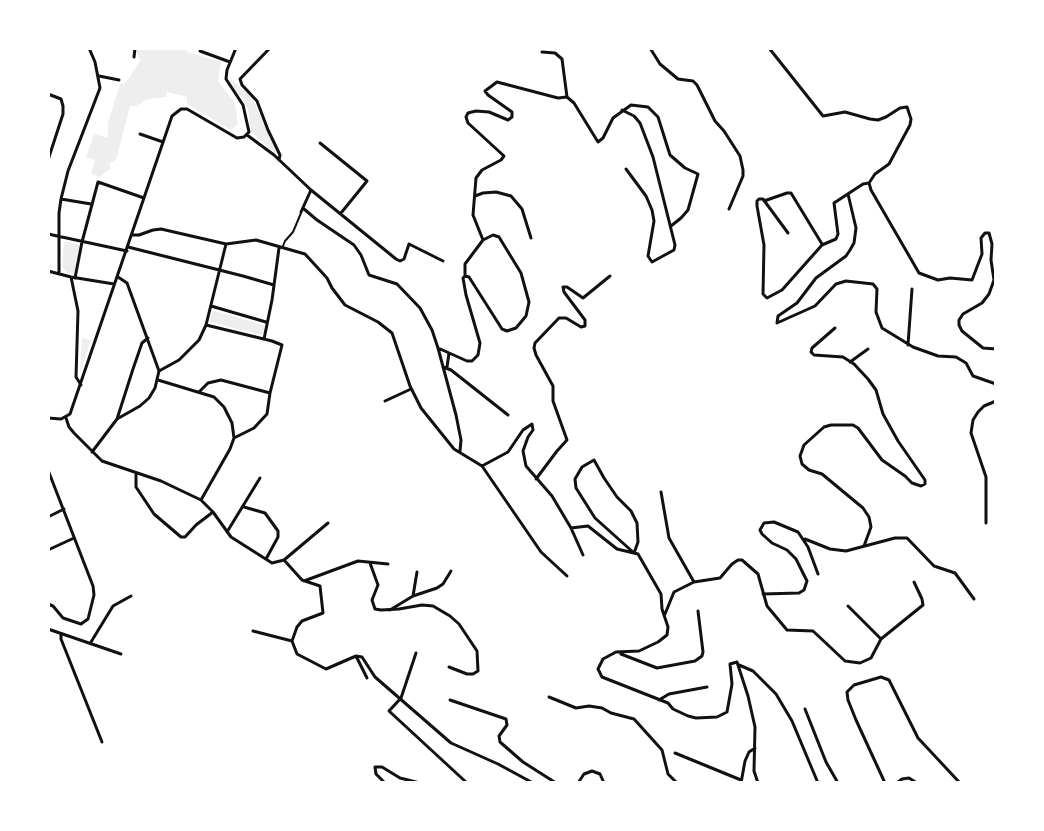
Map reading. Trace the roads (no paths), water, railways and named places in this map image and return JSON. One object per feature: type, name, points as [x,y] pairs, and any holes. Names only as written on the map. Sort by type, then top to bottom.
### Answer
[{"type":"street","points":[[59,274],[58,236],[61,199],[68,171],[100,88],[99,76],[89,48]]},
{"type":"street","points":[[134,57],[135,48]]},
{"type":"street","points":[[236,48],[226,79],[243,105],[249,132],[247,135]]},
{"type":"street","points":[[270,48],[240,79],[242,85],[257,101],[280,155],[279,160]]},
{"type":"street","points":[[650,48],[660,64],[678,79],[693,81],[697,85],[714,121],[724,130],[740,156],[743,176],[729,209]]},
{"type":"street","points":[[769,48],[823,116],[845,112],[870,120],[878,120],[900,108],[907,107],[911,119],[889,164],[875,174],[870,183],[834,203],[838,234],[836,239],[822,244],[782,290],[767,298],[764,297],[763,233],[757,201],[759,199],[764,201],[791,193],[822,244]]},
{"type":"street","points":[[200,51],[230,62]]},
{"type":"street","points":[[542,52],[555,53],[562,59],[567,97],[598,142],[603,138],[613,118],[622,110],[638,105],[648,107],[655,113],[662,126],[670,155],[685,168],[698,174],[688,210],[671,226]]},
{"type":"street","points":[[99,76],[119,80]]},
{"type":"street","points":[[483,240],[473,215],[476,178],[478,174],[504,156],[468,123],[466,115],[476,111],[489,112],[508,120],[512,112],[488,95],[486,89],[496,82],[558,98],[567,97]]},
{"type":"street","points":[[48,94],[61,99],[63,106],[63,114],[48,160]]},
{"type":"street","points":[[48,418],[66,418],[70,414],[172,116],[181,109],[187,109],[237,138],[247,135]]},
{"type":"street","points":[[622,110],[634,116],[640,123],[653,157],[671,226],[675,249],[652,262],[648,256],[654,221],[652,210],[646,196],[626,170]]},
{"type":"street","points":[[140,134],[163,142]]},
{"type":"street","points":[[247,135],[279,160],[310,190],[398,261],[404,259],[410,244],[443,261]]},
{"type":"street","points":[[320,143],[367,181],[340,213]]},
{"type":"street","points":[[81,385],[76,377],[78,311],[73,278],[98,182],[144,198]]},
{"type":"street","points":[[870,183],[871,190],[919,273],[938,280],[950,278],[972,280],[982,254],[981,238],[985,233],[989,233],[992,244],[991,260],[994,280],[989,294],[982,303],[963,314],[959,325],[962,331],[982,348],[996,349]]},
{"type":"street","points":[[264,339],[281,247],[293,232],[310,190]]},
{"type":"street","points":[[475,196],[496,192],[511,196],[522,209],[531,238]]},
{"type":"street","points":[[848,194],[856,228],[850,250],[846,256],[816,278],[797,303],[778,316],[777,322],[780,323],[815,306],[836,284],[846,281],[873,284],[877,289],[876,312],[882,328],[908,345],[938,356],[956,357],[966,363],[973,376],[996,384]]},
{"type":"street","points":[[61,199],[91,204]]},
{"type":"street","points":[[764,201],[788,233]]},
{"type":"street","points":[[303,210],[354,245],[361,255],[366,273],[397,284],[410,296],[428,321],[445,367],[461,440],[460,451]]},
{"type":"street","points":[[133,235],[139,236],[161,229],[226,244],[256,240],[298,250],[310,258],[345,305],[388,328],[411,389],[421,408],[454,449],[482,465],[541,552],[567,576]]},
{"type":"street","points":[[48,234],[82,243],[128,249],[221,270],[274,285]]},
{"type":"street","points":[[438,348],[470,361],[474,359],[479,349],[478,333],[463,282],[465,264],[483,240],[493,235],[499,237],[521,273],[529,302],[526,316],[516,328],[507,331],[502,329],[469,277],[465,276]]},
{"type":"street","points":[[159,371],[179,360],[199,340],[206,325],[226,244]]},
{"type":"street","points":[[48,271],[73,278],[114,284]]},
{"type":"street","points":[[537,479],[557,450],[567,440],[553,401],[553,386],[536,355],[535,343],[559,318],[566,318],[581,327],[585,326],[585,320],[563,290],[564,287],[583,298],[609,276]]},
{"type":"street","points":[[117,419],[149,398],[158,380],[159,371],[127,283],[118,277]]},
{"type":"street","points":[[908,345],[912,290]]},
{"type":"street","points":[[211,306],[266,322]]},
{"type":"street","points":[[206,325],[279,343],[282,348],[267,414],[254,428],[234,438]]},
{"type":"street","points":[[835,328],[812,348],[811,352],[814,356],[843,357],[868,379],[876,390],[884,414],[902,447],[926,480],[921,486],[912,483],[882,460],[853,424],[824,427],[804,445],[800,456],[802,464],[809,470],[822,474],[863,508],[869,518],[871,527],[864,546]]},
{"type":"street","points":[[92,452],[117,419],[132,369],[142,343],[148,338]]},
{"type":"street","points":[[850,362],[868,349]]},
{"type":"street","points":[[445,367],[449,354]]},
{"type":"street","points":[[445,367],[508,415]]},
{"type":"street","points":[[158,380],[214,397],[220,401],[232,423],[234,438],[227,458],[201,500]]},
{"type":"street","points":[[199,392],[208,383],[221,380],[270,393]]},
{"type":"street","points":[[384,401],[411,389]]},
{"type":"street","points":[[986,523],[986,477],[971,433],[973,420],[978,412],[984,406],[996,401]]},
{"type":"street","points":[[66,418],[69,427],[102,461],[162,481],[201,500],[231,537],[266,560],[276,563],[284,560],[328,523]]},
{"type":"street","points":[[482,465],[508,452],[523,430],[532,424],[533,430],[523,452],[526,466],[552,496],[571,528],[583,555]]},
{"type":"street","points":[[634,553],[638,542],[637,523],[631,511],[617,497],[594,460],[582,467],[575,479],[576,488],[595,518],[634,553],[640,557],[661,594],[668,627],[668,635],[639,651],[610,654],[600,663],[598,669],[602,677],[660,700],[688,716],[696,718],[722,716],[727,712],[732,684],[730,664],[734,661],[753,671],[776,694],[792,721],[818,783]]},
{"type":"street","points":[[48,470],[93,586],[94,601],[88,619],[81,624],[70,622],[48,604]]},
{"type":"street","points":[[136,474],[136,487],[154,514],[183,538],[213,513]]},
{"type":"street","points":[[226,532],[244,507],[260,478]]},
{"type":"street","points":[[48,483],[53,481]]},
{"type":"street","points":[[661,492],[669,538],[694,582]]},
{"type":"street","points":[[244,507],[265,513],[278,531],[278,537],[266,560]]},
{"type":"street","points":[[48,517],[64,509]]},
{"type":"street","points":[[764,594],[799,593],[804,590],[807,582],[796,559],[787,550],[772,543],[762,534],[760,530],[764,523],[774,522],[798,532],[803,538],[818,574]]},
{"type":"street","points":[[571,528],[588,526],[617,549],[634,553]]},
{"type":"street","points":[[48,550],[74,538]]},
{"type":"street","points":[[803,538],[830,549],[846,551],[896,538],[908,538],[934,566],[955,573],[974,599]]},
{"type":"street","points":[[284,560],[304,581],[320,586],[323,613],[299,624],[294,630],[292,641],[297,654],[326,669],[356,656],[362,657],[375,677],[451,743],[533,783]]},
{"type":"street","points":[[664,615],[674,592],[694,582],[720,578],[732,564],[742,560],[758,574],[767,606],[788,630],[813,631],[845,662],[854,664],[871,658],[881,639],[923,605],[914,582]]},
{"type":"street","points":[[304,581],[358,561],[388,564]]},
{"type":"street","points":[[370,563],[378,585],[372,600],[373,606],[378,610],[433,606],[459,624],[477,651],[478,671],[467,674],[449,667]]},
{"type":"street","points":[[390,610],[413,596],[437,588],[443,584],[452,571]]},
{"type":"street","points":[[413,596],[417,572]]},
{"type":"street","points":[[91,642],[113,606],[131,596]]},
{"type":"street","points":[[848,606],[881,639]]},
{"type":"street","points":[[616,652],[657,668],[695,661],[702,656],[703,652],[698,611]]},
{"type":"street","points":[[48,628],[121,654]]},
{"type":"street","points":[[253,631],[292,641]]},
{"type":"street","points":[[61,634],[102,742]]},
{"type":"street","points":[[416,653],[401,698],[389,711],[467,783]]},
{"type":"street","points":[[356,656],[367,678]]},
{"type":"street","points":[[739,665],[752,712],[756,748],[754,771],[758,783]]},
{"type":"street","points":[[885,783],[848,700],[847,692],[855,685],[881,677],[889,680],[918,738],[960,783]]},
{"type":"street","points":[[660,700],[669,694],[707,687]]},
{"type":"street","points":[[549,697],[576,708],[589,706],[602,708],[611,713],[634,719],[662,750],[668,774],[676,783]]},
{"type":"street","points":[[450,700],[506,719],[507,725],[499,736],[500,742],[523,762],[556,783]]},
{"type":"street","points":[[805,709],[826,762],[838,783]]},
{"type":"street","points":[[675,753],[741,782],[748,754],[756,748]]},
{"type":"street","points":[[385,783],[376,774],[375,767],[382,767],[400,778],[420,783]]},
{"type":"street","points":[[578,783],[584,774],[592,771],[600,774],[604,783]]},
{"type":"street","points":[[897,783],[909,778],[917,783]]}]
